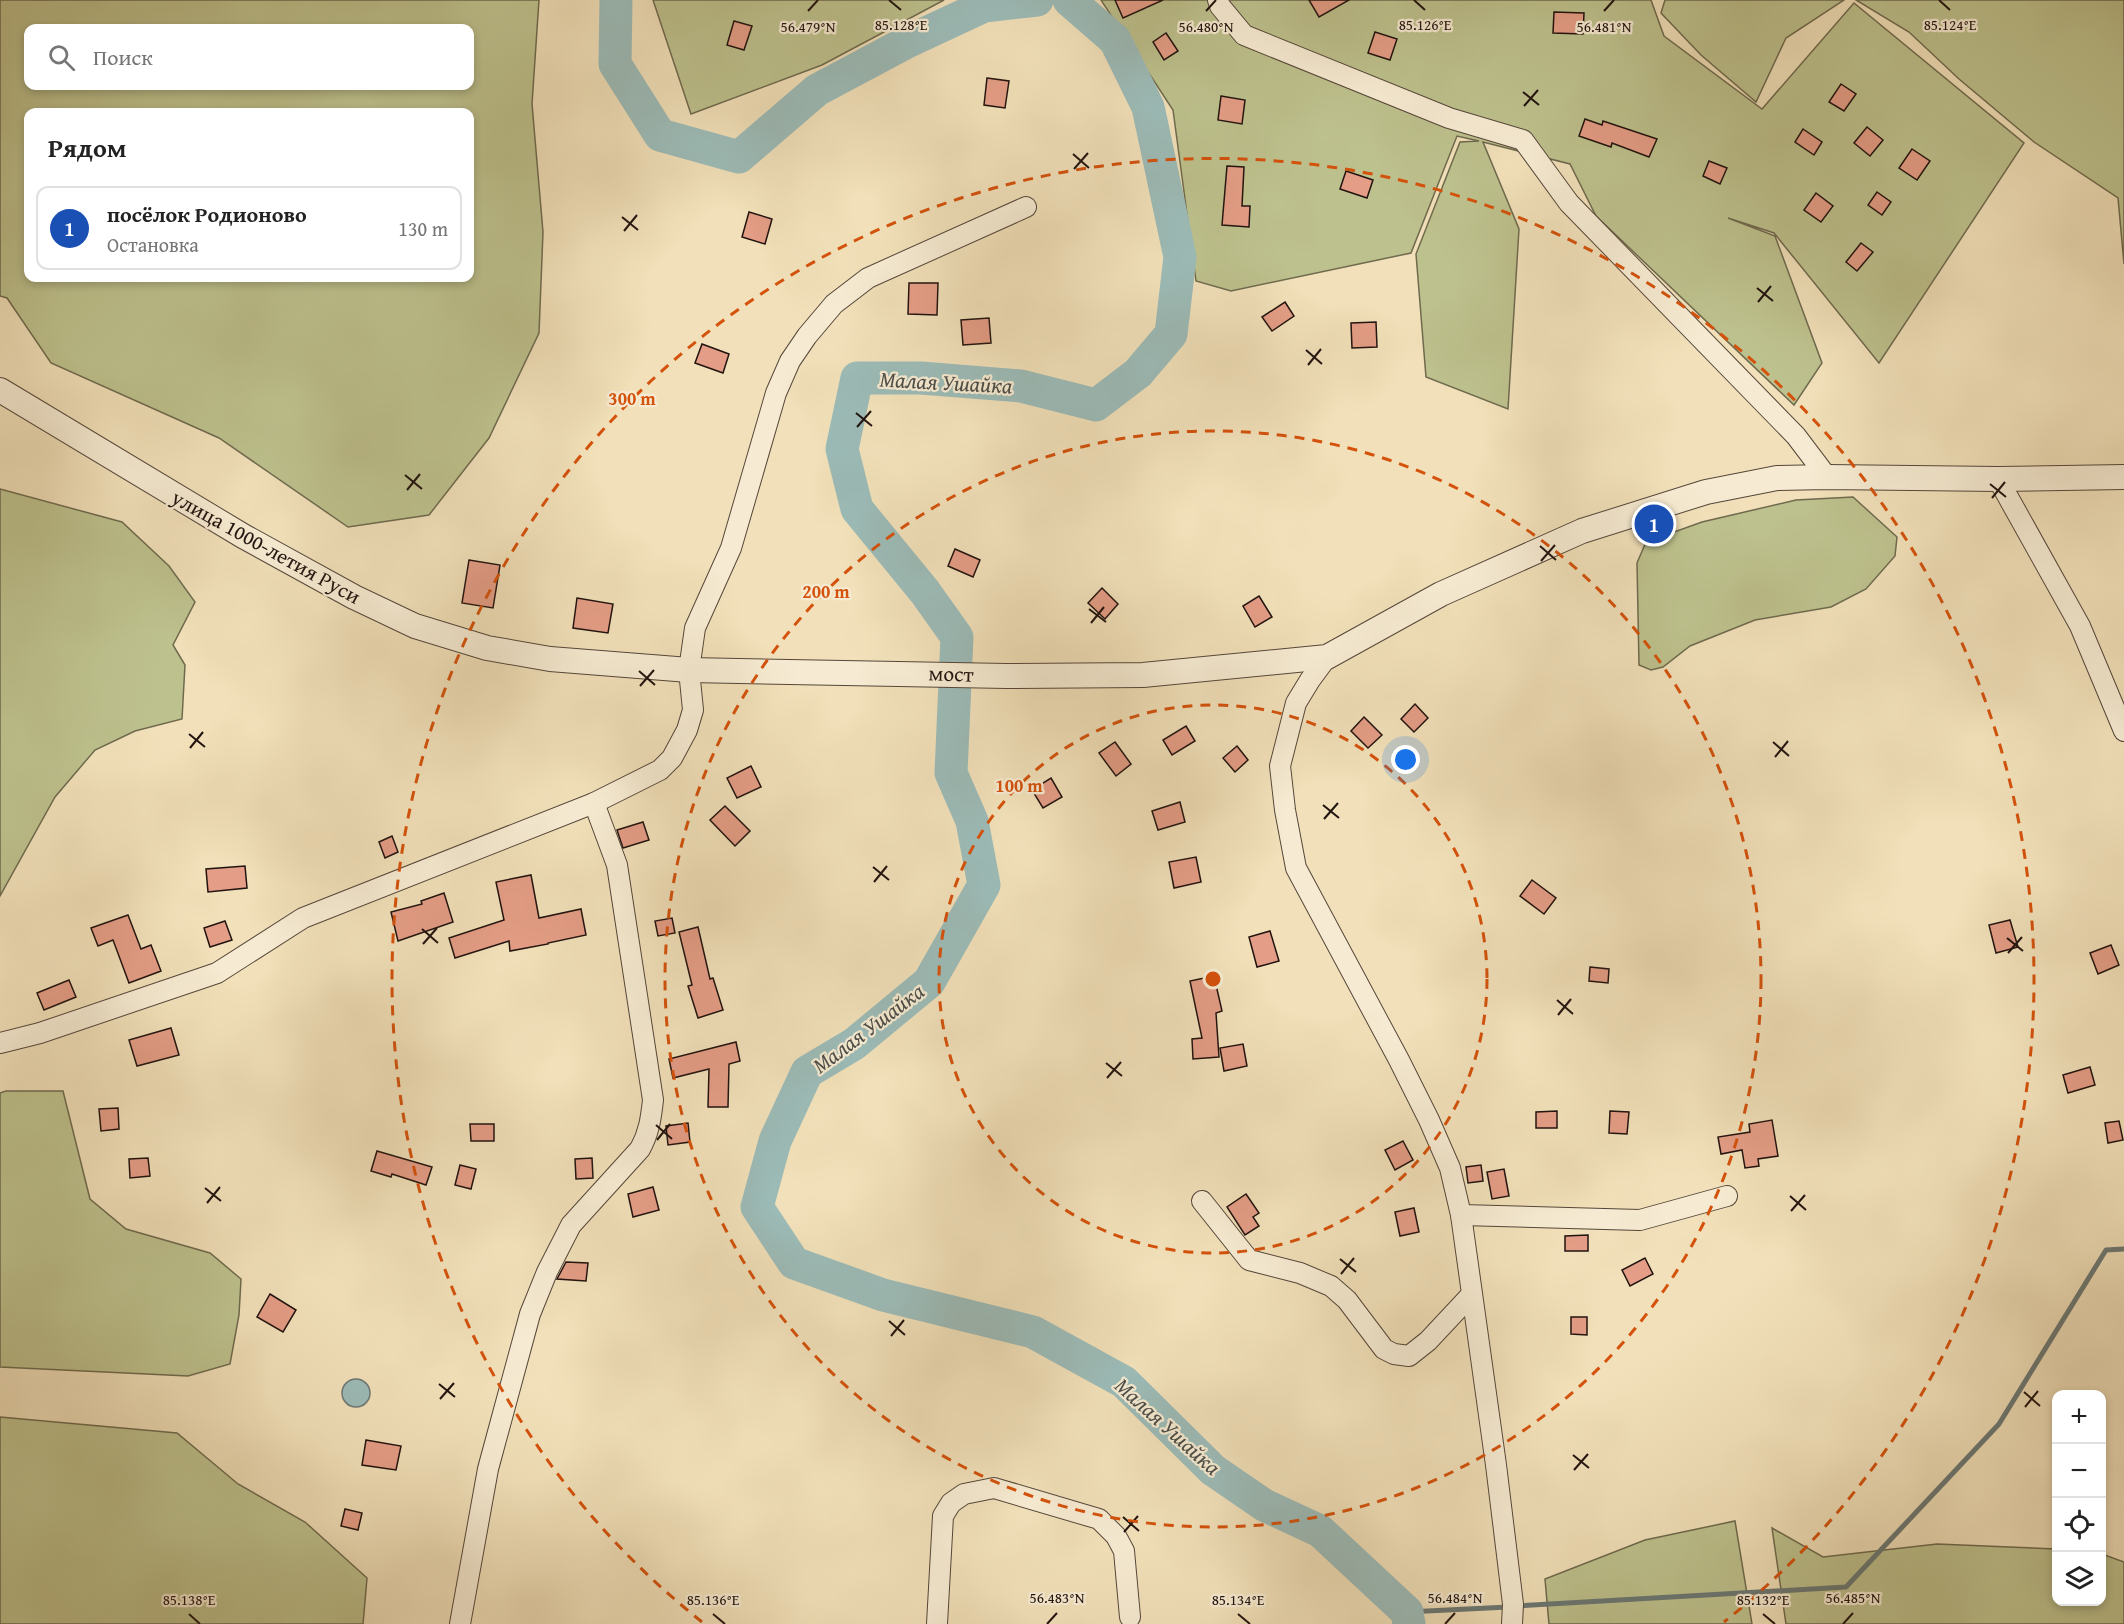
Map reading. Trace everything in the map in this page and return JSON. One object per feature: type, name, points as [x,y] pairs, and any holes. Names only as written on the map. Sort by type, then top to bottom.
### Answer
[{"type":"street","points":[[1218,0],[1220,6],[1244,35],[1449,118],[1523,140],[1569,203],[1796,436],[1827,477]]},
{"type":"street","points":[[0,1043],[40,1033],[217,973],[303,918],[594,803],[660,770],[672,758],[687,729],[693,710],[689,670],[695,628],[731,548],[776,393],[790,361],[807,336],[834,304],[868,278],[1026,207]]},
{"type":"street","name":"улица 1000-летия Руси","points":[[0,390],[171,494],[354,597],[415,626],[487,648],[550,659],[689,670]]},
{"type":"street","points":[[1512,1624],[1503,1518],[1461,1215],[1450,1168],[1429,1120],[1371,1006],[1296,868],[1285,810],[1280,766],[1296,703],[1327,657],[1441,594],[1582,531],[1706,492],[1777,478],[2124,477]]},
{"type":"street","points":[[1998,479],[2080,626],[2124,731]]},
{"type":"street","name":"мост","points":[[689,670],[1007,676],[1143,675],[1327,657]]},
{"type":"street","points":[[460,1624],[488,1469],[530,1314],[547,1272],[571,1225],[640,1149],[647,1138],[650,1124],[653,1100],[617,865],[594,803]]},
{"type":"street","points":[[1461,1215],[1640,1220],[1727,1196]]},
{"type":"street","points":[[1202,1201],[1249,1260],[1300,1273],[1331,1286],[1347,1300],[1384,1349],[1394,1354],[1409,1356],[1428,1341],[1471,1295]]},
{"type":"street","points":[[937,1624],[943,1516],[951,1503],[964,1494],[994,1488],[1099,1519],[1116,1536],[1124,1551],[1130,1617]]},
{"type":"green space","points":[[0,0],[539,0],[532,104],[543,232],[539,333],[489,438],[429,515],[348,527],[219,438],[51,363],[7,298],[0,296]]},
{"type":"green space","points":[[653,0],[944,0],[822,65],[691,114]]},
{"type":"green space","points":[[1101,0],[1651,0],[1664,36],[1762,109],[1854,3],[2024,143],[1879,363],[1774,233],[1728,218],[1775,236],[1822,363],[1794,405],[1596,216],[1570,164],[1483,142],[1519,229],[1508,409],[1426,377],[1416,254],[1460,142],[1479,141],[1457,136],[1411,253],[1231,291],[1196,281],[1173,110]]},
{"type":"green space","points":[[1665,0],[1844,0],[1786,38],[1756,102],[1701,55],[1661,13]]},
{"type":"green space","points":[[1856,0],[2124,0],[2124,264],[2118,198],[2034,142],[1959,79],[1909,32]]},
{"type":"green space","points":[[0,489],[122,522],[169,566],[195,602],[173,645],[185,665],[182,719],[135,731],[95,750],[55,797],[0,896]]},
{"type":"green space","points":[[1853,497],[1897,537],[1895,556],[1866,589],[1831,607],[1755,620],[1690,646],[1663,667],[1651,670],[1639,665],[1637,563],[1646,542],[1702,522],[1796,500]]},
{"type":"green space","points":[[6,1091],[63,1091],[90,1199],[126,1229],[210,1253],[241,1279],[239,1315],[230,1364],[188,1376],[0,1367],[0,1093]]},
{"type":"green space","points":[[0,1417],[177,1433],[238,1484],[305,1522],[367,1578],[363,1624],[0,1624]]},
{"type":"green space","points":[[1735,1521],[1752,1624],[1549,1624],[1545,1579],[1645,1540]]},
{"type":"green space","points":[[1772,1528],[1823,1557],[1937,1544],[2052,1549],[2052,1606],[2106,1606],[2106,1555],[2124,1562],[2124,1624],[1786,1624]]},
{"type":"water","points":[[356,1379],[366,1383],[370,1393],[366,1403],[356,1407],[346,1403],[342,1393],[346,1383]]},
{"type":"building","points":[[1115,0],[1163,0],[1123,18]]},
{"type":"building","points":[[1309,0],[1349,0],[1319,17]]},
{"type":"building","points":[[1554,12],[1584,13],[1583,34],[1553,33]]},
{"type":"building","points":[[734,21],[752,26],[744,50],[727,45]]},
{"type":"building","points":[[1375,32],[1397,39],[1390,60],[1368,53]]},
{"type":"building","points":[[1166,33],[1178,51],[1164,60],[1153,42]]},
{"type":"building","points":[[987,78],[1009,81],[1005,108],[984,105]]},
{"type":"building","points":[[1841,84],[1856,94],[1844,111],[1829,102]]},
{"type":"building","points":[[1221,96],[1245,100],[1242,124],[1218,120]]},
{"type":"building","points":[[1585,119],[1602,125],[1603,121],[1657,139],[1649,157],[1612,143],[1611,147],[1579,136]]},
{"type":"building","points":[[1867,127],[1883,140],[1870,156],[1854,143]]},
{"type":"building","points":[[1803,129],[1822,142],[1814,155],[1795,142]]},
{"type":"building","points":[[1912,149],[1930,161],[1917,180],[1899,168]]},
{"type":"building","points":[[1709,161],[1727,168],[1720,184],[1703,176]]},
{"type":"building","points":[[1227,166],[1244,167],[1242,206],[1250,206],[1249,227],[1222,225]]},
{"type":"building","points":[[1346,171],[1373,180],[1367,198],[1340,189]]},
{"type":"building","points":[[1877,192],[1891,202],[1882,215],[1868,205]]},
{"type":"building","points":[[1816,193],[1833,206],[1821,222],[1804,210]]},
{"type":"building","points":[[749,212],[772,219],[765,244],[742,237]]},
{"type":"building","points":[[1861,243],[1873,252],[1857,271],[1846,262]]},
{"type":"building","points":[[909,283],[938,283],[937,315],[908,314]]},
{"type":"building","points":[[1285,302],[1294,316],[1272,331],[1262,317]]},
{"type":"building","points":[[989,318],[991,343],[963,345],[961,320]]},
{"type":"building","points":[[1376,322],[1377,347],[1352,348],[1351,323]]},
{"type":"building","points":[[702,344],[729,354],[723,373],[695,363]]},
{"type":"building","points":[[955,549],[980,560],[973,577],[948,566]]},
{"type":"building","points":[[469,560],[500,565],[493,608],[462,603]]},
{"type":"building","points":[[1102,588],[1118,604],[1105,619],[1088,603]]},
{"type":"building","points":[[1259,596],[1272,617],[1255,627],[1243,606]]},
{"type":"building","points":[[577,598],[613,604],[608,633],[573,628]]},
{"type":"building","points":[[1415,704],[1428,718],[1414,732],[1401,719]]},
{"type":"building","points":[[1364,717],[1382,735],[1368,748],[1351,731]]},
{"type":"building","points":[[1186,726],[1195,741],[1172,755],[1163,740]]},
{"type":"building","points":[[1115,742],[1131,764],[1116,776],[1099,753]]},
{"type":"building","points":[[1237,746],[1248,760],[1235,772],[1223,758]]},
{"type":"building","points":[[751,766],[761,787],[737,798],[727,778]]},
{"type":"building","points":[[1051,778],[1062,797],[1043,808],[1032,790]]},
{"type":"building","points":[[1180,802],[1185,822],[1158,830],[1152,811]]},
{"type":"building","points":[[725,806],[750,831],[735,846],[710,820]]},
{"type":"building","points":[[643,822],[649,840],[623,848],[617,830]]},
{"type":"building","points":[[392,836],[398,852],[385,858],[379,842]]},
{"type":"building","points":[[1196,857],[1201,882],[1174,888],[1169,862]]},
{"type":"building","points":[[245,866],[247,888],[208,892],[206,869]]},
{"type":"building","points":[[531,875],[539,918],[581,909],[586,935],[510,951],[509,941],[455,958],[449,938],[504,920],[496,882]]},
{"type":"building","points":[[1532,880],[1556,898],[1544,914],[1520,896]]},
{"type":"building","points":[[444,893],[453,922],[398,941],[391,912],[422,904],[421,901]]},
{"type":"building","points":[[128,915],[141,949],[151,945],[161,971],[129,983],[113,940],[98,946],[91,928]]},
{"type":"building","points":[[672,918],[675,933],[658,936],[655,921]]},
{"type":"building","points":[[2010,920],[2018,947],[1996,953],[1989,925]]},
{"type":"building","points":[[225,921],[232,940],[210,947],[204,928]]},
{"type":"building","points":[[698,927],[710,979],[713,978],[723,1010],[698,1018],[688,986],[692,985],[679,932]]},
{"type":"building","points":[[1270,931],[1279,961],[1257,967],[1249,937]]},
{"type":"building","points":[[2111,945],[2119,965],[2098,974],[2090,953]]},
{"type":"building","points":[[1590,967],[1609,969],[1608,983],[1589,981]]},
{"type":"building","points":[[1214,976],[1222,1011],[1216,1013],[1219,1057],[1193,1059],[1192,1039],[1202,1038],[1190,981]]},
{"type":"building","points":[[69,980],[76,997],[44,1010],[37,993]]},
{"type":"building","points":[[171,1028],[179,1055],[137,1066],[129,1040]]},
{"type":"building","points":[[736,1042],[740,1061],[729,1064],[728,1107],[708,1107],[709,1069],[673,1078],[669,1059]]},
{"type":"building","points":[[1243,1044],[1247,1066],[1224,1071],[1220,1048]]},
{"type":"building","points":[[2090,1067],[2095,1085],[2068,1093],[2063,1075]]},
{"type":"building","points":[[118,1108],[119,1129],[101,1131],[99,1109]]},
{"type":"building","points":[[1557,1111],[1557,1128],[1536,1128],[1536,1112]]},
{"type":"building","points":[[1610,1111],[1629,1112],[1627,1134],[1609,1133]]},
{"type":"building","points":[[1772,1120],[1778,1156],[1758,1159],[1759,1166],[1745,1168],[1742,1150],[1721,1154],[1718,1137],[1750,1132],[1749,1124]]},
{"type":"building","points":[[2119,1121],[2123,1140],[2108,1143],[2105,1123]]},
{"type":"building","points":[[688,1123],[690,1142],[668,1145],[666,1126]]},
{"type":"building","points":[[470,1124],[494,1124],[494,1141],[471,1141]]},
{"type":"building","points":[[1403,1141],[1413,1160],[1395,1170],[1385,1150]]},
{"type":"building","points":[[377,1151],[432,1167],[426,1185],[392,1174],[391,1177],[371,1171]]},
{"type":"building","points":[[148,1158],[150,1176],[130,1178],[129,1159]]},
{"type":"building","points":[[592,1158],[593,1178],[576,1179],[575,1159]]},
{"type":"building","points":[[460,1165],[476,1169],[471,1189],[455,1185]]},
{"type":"building","points":[[1481,1165],[1483,1181],[1468,1183],[1466,1167]]},
{"type":"building","points":[[1504,1169],[1509,1196],[1492,1199],[1487,1172]]},
{"type":"building","points":[[653,1187],[659,1210],[633,1217],[628,1194]]},
{"type":"building","points":[[1246,1194],[1259,1213],[1253,1217],[1259,1226],[1245,1235],[1227,1207]]},
{"type":"building","points":[[1414,1208],[1419,1232],[1400,1236],[1395,1212]]},
{"type":"building","points":[[1588,1235],[1588,1251],[1565,1251],[1565,1236]]},
{"type":"building","points":[[1645,1258],[1653,1274],[1630,1286],[1622,1270]]},
{"type":"building","points":[[566,1262],[588,1263],[586,1281],[557,1279]]},
{"type":"building","points":[[270,1294],[296,1310],[283,1332],[257,1317]]},
{"type":"building","points":[[1571,1317],[1587,1317],[1587,1335],[1571,1334]]},
{"type":"building","points":[[366,1440],[401,1446],[396,1470],[362,1465]]},
{"type":"building","points":[[345,1509],[362,1513],[358,1530],[341,1526]]},
{"type":"waterway","name":"Малая Ушайка","points":[[616,0],[615,64],[660,135],[739,157],[817,90],[909,41],[984,6],[1037,0]]},
{"type":"waterway","name":"Малая Ушайка","points":[[1069,0],[1115,40],[1148,107],[1180,257],[1171,334],[1138,373],[1096,405],[1021,386],[921,378],[857,378],[842,449],[857,509],[925,592],[957,637],[951,773],[972,821],[984,885],[929,982],[854,1044],[807,1072],[775,1141],[757,1207],[794,1263],[883,1295],[1033,1332],[1124,1382],[1213,1470],[1264,1505],[1320,1531],[1407,1612],[1409,1624]]},
{"type":"waterway","points":[[1517,1606],[1846,1587],[1999,1424],[2106,1250],[2124,1249]]},
{"type":"waterway","points":[[1407,1612],[1508,1607]]},
{"type":"place","name":"посёлок Родионово","points":[[1654,524]]}]
